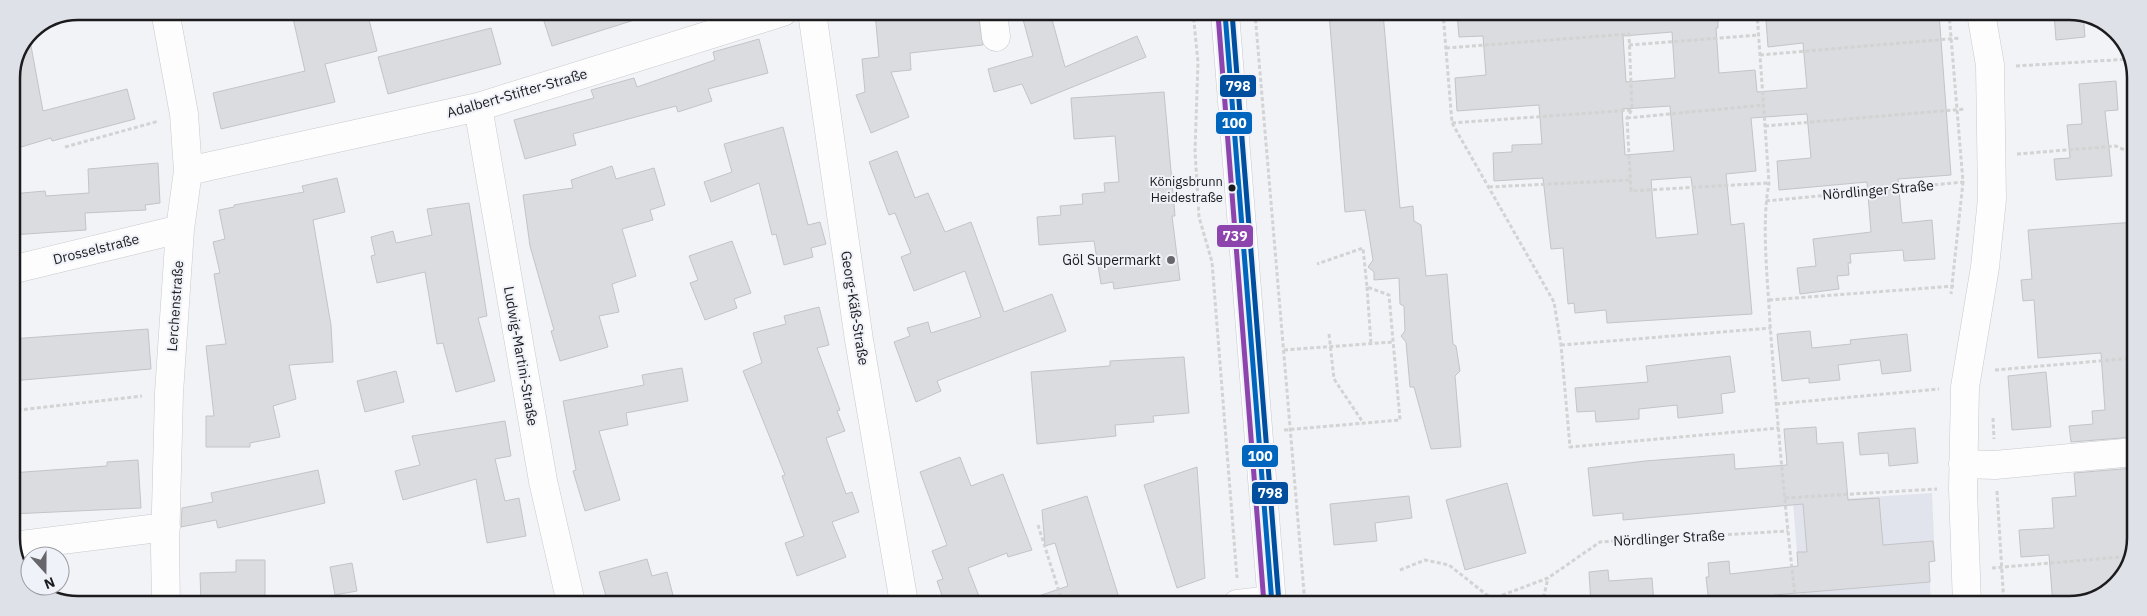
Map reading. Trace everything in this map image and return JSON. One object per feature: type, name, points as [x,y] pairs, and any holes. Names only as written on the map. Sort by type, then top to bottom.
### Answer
[{"type":"street","name":"Lerchenstraße","points":[[166,596],[169,393],[180,228],[188,171],[184,114],[167,20]]},
{"type":"street","name":"Adalbert-Stifter-Straße","points":[[188,171],[478,106],[757,20]]},
{"type":"street","name":"Georg-Käß-Straße","points":[[813,20],[860,340],[903,596]]},
{"type":"street","points":[[1226,20],[1272,596]]},
{"type":"street","points":[[1966,596],[1964,569],[1963,477],[1966,379],[1982,285],[1992,199],[1990,65],[1983,24]]},
{"type":"street","name":"Ludwig-Martini-Straße","points":[[478,106],[543,481],[569,596]]},
{"type":"street","name":"Drosselstraße","points":[[20,268],[180,228]]},
{"type":"street","points":[[1963,477],[1995,465],[2127,453]]},
{"type":"street","points":[[20,545],[166,527]]},
{"type":"path","points":[[1194,20],[1198,72],[1195,151],[1199,218],[1212,262],[1237,596]]},
{"type":"path","points":[[1256,20],[1304,596]]},
{"type":"path","points":[[1444,20],[1452,123],[1554,302],[1561,345],[1570,446],[1779,428]]},
{"type":"path","points":[[1757,20],[1769,183],[1765,201],[1769,300],[1776,404],[1795,596]]},
{"type":"path","points":[[1760,55],[1983,24]]},
{"type":"path","points":[[1446,48],[1628,34],[1632,110],[1627,118],[1631,191],[1769,183]]},
{"type":"path","points":[[1629,45],[1758,35]]},
{"type":"path","points":[[1990,65],[2011,66],[2124,58]]},
{"type":"path","points":[[1627,118],[1764,105]]},
{"type":"path","points":[[1764,126],[1991,108]]},
{"type":"path","points":[[1452,123],[1632,110]]},
{"type":"path","points":[[65,147],[184,114]]},
{"type":"path","name":"Nördlinger Straße","points":[[1765,201],[1992,170],[2014,154],[2116,146],[2127,151]]},
{"type":"path","points":[[1489,187],[1631,180]]},
{"type":"path","points":[[1318,264],[1363,248],[1371,344]]},
{"type":"path","points":[[1769,300],[1982,285]]},
{"type":"path","points":[[1258,432],[1400,420],[1389,295],[1367,287]]},
{"type":"path","points":[[1561,345],[1771,328]]},
{"type":"path","points":[[1329,334],[1334,379],[1364,424]]},
{"type":"path","points":[[1284,350],[1393,342]]},
{"type":"path","points":[[1776,404],[2127,359]]},
{"type":"path","points":[[20,410],[169,393]]},
{"type":"path","points":[[1785,498],[1963,477]]},
{"type":"path","points":[[1038,525],[1061,596]]},
{"type":"path","name":"Nördlinger Straße","points":[[1500,596],[1548,578],[1600,542],[1788,531]]},
{"type":"path","points":[[1964,569],[2124,557]]},
{"type":"path","name":"Nördlinger Straße","points":[[1400,570],[1425,560],[1448,565],[1488,596]]},
{"type":"path","points":[[1544,596],[1548,578]]},
{"type":"shaded area","points":[[1932,493],[1935,561],[1929,562],[1931,596],[1800,596],[1793,502]]},
{"type":"building","points":[[293,20],[369,20],[377,51],[325,64],[335,102],[221,129],[213,93],[305,71]]},
{"type":"building","points":[[544,20],[634,20],[552,46]]},
{"type":"building","points":[[876,20],[979,20],[983,45],[910,53],[911,70],[891,72],[909,117],[871,133],[856,95],[865,92],[862,59],[879,57]]},
{"type":"building","points":[[1023,20],[1052,20],[1065,67],[1137,36],[1146,57],[1031,104],[1022,84],[994,92],[988,69],[1033,56]]},
{"type":"building","points":[[1330,20],[1384,20],[1400,208],[1413,206],[1414,221],[1421,225],[1426,276],[1447,274],[1453,344],[1456,346],[1460,371],[1455,376],[1461,447],[1431,449],[1414,387],[1410,387],[1406,342],[1401,336],[1405,331],[1404,306],[1400,304],[1399,278],[1374,280],[1374,272],[1368,267],[1373,260],[1365,210],[1345,212]]},
{"type":"building","points":[[1458,20],[1718,20],[1718,28],[1716,28],[1719,73],[1755,70],[1757,92],[1807,88],[1803,43],[1768,47],[1766,20],[1940,20],[1951,175],[1898,179],[1902,223],[1932,220],[1935,259],[1904,261],[1903,250],[1850,254],[1851,263],[1848,263],[1849,275],[1837,276],[1839,289],[1800,294],[1797,268],[1816,266],[1813,239],[1871,232],[1867,182],[1779,190],[1777,161],[1811,158],[1807,114],[1751,118],[1756,171],[1726,174],[1731,225],[1744,223],[1752,314],[1607,323],[1606,310],[1575,313],[1574,303],[1568,304],[1563,248],[1551,249],[1543,178],[1494,181],[1493,153],[1512,152],[1512,145],[1542,144],[1539,105],[1457,111],[1455,78],[1486,75],[1483,36],[1459,37]],"holes":[[[1672,32],[1675,78],[1626,82],[1623,36]],[[1670,106],[1674,151],[1625,155],[1622,109]],[[1691,177],[1698,234],[1656,238],[1651,180]]]},
{"type":"building","points":[[2055,20],[2084,22],[2085,37],[2056,40]]},
{"type":"building","points":[[491,28],[501,64],[388,94],[378,57]]},
{"type":"building","points":[[759,39],[768,73],[708,89],[712,101],[678,112],[676,106],[573,134],[576,145],[525,159],[514,120],[594,98],[591,90],[634,78],[637,87],[715,60],[713,52]]},
{"type":"building","points":[[31,45],[43,111],[127,89],[135,119],[52,141],[51,138],[21,147],[21,66],[24,56]]},
{"type":"building","points":[[2116,81],[2118,110],[2105,111],[2112,176],[2056,180],[2054,159],[2070,158],[2067,125],[2082,124],[2079,84]]},
{"type":"building","points":[[1164,92],[1175,216],[1172,216],[1180,280],[1114,289],[1113,282],[1101,284],[1094,241],[1039,245],[1037,217],[1061,215],[1060,206],[1083,204],[1082,194],[1105,192],[1104,183],[1119,182],[1115,136],[1074,139],[1071,98]]},
{"type":"building","points":[[783,127],[808,225],[820,222],[826,244],[811,248],[813,257],[784,265],[776,234],[772,235],[759,183],[711,202],[704,182],[732,172],[724,144]]},
{"type":"building","points":[[897,151],[915,198],[928,193],[945,232],[971,222],[1004,312],[1052,294],[1066,331],[937,381],[941,391],[916,402],[894,342],[910,336],[907,328],[928,322],[931,333],[981,317],[965,271],[914,291],[901,257],[911,253],[895,213],[889,215],[869,162]]},
{"type":"building","points":[[158,163],[160,203],[145,205],[146,210],[85,213],[86,230],[20,234],[20,193],[45,191],[46,196],[89,193],[88,169]]},
{"type":"building","points":[[612,166],[616,179],[654,168],[665,205],[650,210],[653,220],[622,229],[636,276],[612,284],[619,312],[599,316],[608,347],[560,361],[551,331],[554,330],[530,246],[523,195],[573,188],[571,180]]},
{"type":"building","points":[[337,178],[345,212],[313,220],[331,325],[333,362],[289,365],[296,399],[273,406],[280,437],[250,443],[250,447],[206,447],[206,416],[214,416],[206,346],[226,344],[214,274],[220,273],[213,242],[225,239],[219,210],[234,207],[234,205],[304,192],[302,186]]},
{"type":"building","points":[[469,203],[487,316],[478,318],[495,381],[456,392],[443,343],[437,344],[425,272],[377,283],[371,256],[375,255],[371,237],[393,231],[396,243],[432,235],[427,209]]},
{"type":"building","points":[[2127,223],[2127,438],[2071,442],[2069,426],[2093,424],[2092,411],[2105,410],[2101,353],[2038,358],[2034,300],[2023,301],[2021,280],[2032,279],[2028,230]]},
{"type":"building","points":[[732,241],[751,293],[734,299],[737,308],[705,320],[690,283],[698,280],[689,256]]},
{"type":"building","points":[[819,307],[829,345],[817,348],[840,410],[837,411],[845,431],[826,438],[846,494],[852,492],[859,512],[832,522],[846,557],[797,576],[785,543],[804,536],[782,476],[785,475],[743,371],[762,363],[753,333],[786,324],[784,316]]},
{"type":"building","points":[[148,329],[151,369],[20,380],[20,338]]},
{"type":"building","points":[[1810,331],[1812,348],[1851,344],[1850,340],[1907,334],[1911,371],[1882,374],[1880,360],[1838,365],[1840,380],[1809,383],[1809,378],[1782,381],[1777,334]]},
{"type":"building","points":[[1730,356],[1735,392],[1721,394],[1723,413],[1678,418],[1677,405],[1639,409],[1639,419],[1596,422],[1595,411],[1577,412],[1575,388],[1648,382],[1646,366]]},
{"type":"building","points":[[1184,357],[1189,413],[1153,416],[1154,422],[1115,425],[1116,436],[1037,444],[1031,372],[1110,366],[1110,361]]},
{"type":"building","points":[[682,368],[688,401],[626,413],[628,425],[599,431],[620,500],[585,511],[573,471],[576,470],[563,401],[644,385],[642,375]]},
{"type":"building","points":[[396,371],[404,402],[365,412],[357,381]]},
{"type":"building","points":[[2046,372],[2051,427],[2012,430],[2008,376]]},
{"type":"building","points":[[505,421],[511,456],[495,459],[505,501],[519,498],[526,536],[487,543],[476,479],[403,500],[395,471],[420,465],[412,436]]},
{"type":"building","points":[[1816,427],[1817,444],[1843,442],[1848,500],[1879,498],[1883,545],[1933,541],[1935,561],[1929,562],[1930,582],[1774,596],[1708,596],[1706,577],[1709,577],[1708,563],[1729,561],[1730,574],[1798,566],[1797,552],[1807,552],[1803,504],[1623,520],[1623,513],[1593,516],[1588,468],[1645,461],[1734,454],[1735,469],[1787,465],[1784,429]]},
{"type":"building","points":[[1915,428],[1918,463],[1889,466],[1888,453],[1860,455],[1858,433]]},
{"type":"building","points":[[960,457],[971,486],[1003,474],[1032,550],[1008,557],[1007,553],[968,568],[979,596],[942,596],[937,581],[943,579],[932,551],[947,545],[920,472]]},
{"type":"building","points":[[138,460],[141,508],[20,514],[20,472],[107,466],[107,462]]},
{"type":"building","points":[[1197,467],[1205,578],[1177,588],[1144,485]]},
{"type":"building","points":[[2127,469],[2127,546],[2123,560],[2117,570],[2104,584],[2095,590],[2077,596],[2052,596],[2049,555],[2021,557],[2019,530],[2054,528],[2052,498],[2076,496],[2074,473]]},
{"type":"building","points":[[318,470],[325,503],[218,528],[216,520],[181,527],[182,508],[213,502],[211,493]]},
{"type":"building","points":[[1507,483],[1526,553],[1465,570],[1446,500]]},
{"type":"building","points":[[1087,496],[1118,596],[1039,596],[1068,586],[1055,543],[1045,546],[1042,510]]},
{"type":"building","points":[[1409,496],[1412,518],[1375,523],[1377,541],[1334,545],[1330,504]]},
{"type":"building","points":[[647,559],[652,576],[667,572],[673,596],[606,596],[599,572]]},
{"type":"building","points":[[236,560],[265,560],[265,596],[201,596],[200,573],[236,572]]},
{"type":"building","points":[[352,563],[357,591],[335,595],[330,567]]},
{"type":"building","points":[[1608,570],[1609,581],[1652,578],[1653,596],[1590,596],[1589,572]]},
{"type":"transit line","name":"739","points":[[1218,20],[1263,596]]},
{"type":"transit line","name":"100","points":[[1226,20],[1271,596]]},
{"type":"transit line","name":"798","points":[[1233,20],[1278,596]]},
{"type":"place","name":"Königsbrunn Heidestraße","points":[[1232,188]]},
{"type":"place","name":"Göl Supermarkt","points":[[1171,260]]}]
